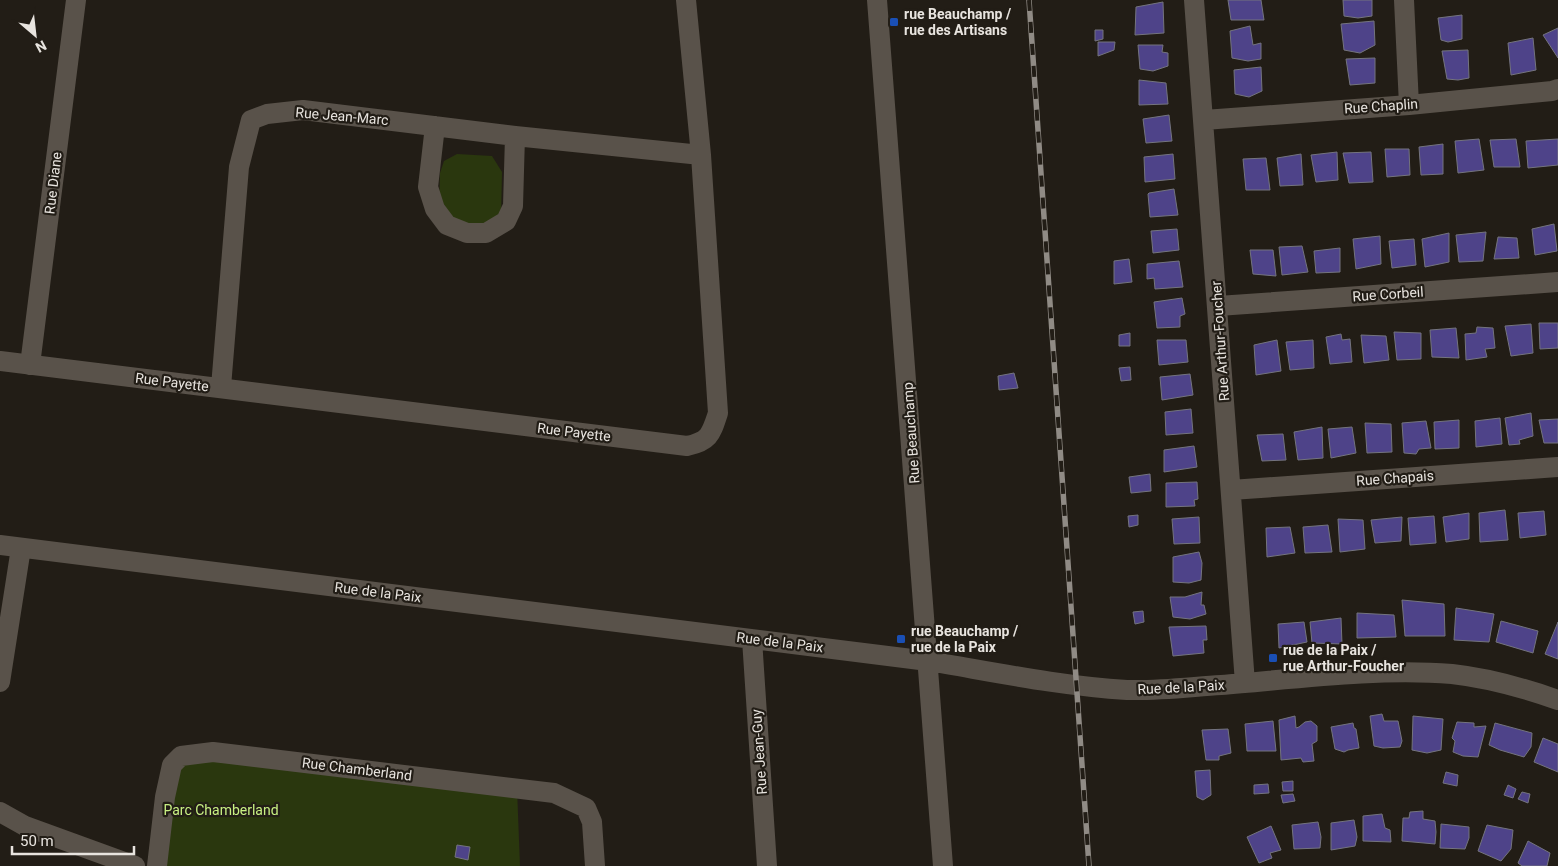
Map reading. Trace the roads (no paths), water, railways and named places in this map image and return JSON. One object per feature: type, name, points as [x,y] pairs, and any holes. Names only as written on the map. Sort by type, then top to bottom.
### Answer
[{"type":"street","name":"Rue Diane","points":[[30,365],[76,0]]},
{"type":"street","name":"Rue Payette","points":[[0,361],[687,446],[702,443],[712,431],[718,413],[701,155],[686,0]]},
{"type":"street","name":"Rue Beauchamp","points":[[877,0],[943,866]]},
{"type":"street","name":"Rue Arthur-Foucher","points":[[1194,0],[1218,306],[1244,683]]},
{"type":"street","points":[[1404,0],[1409,105]]},
{"type":"street","name":"Rue Chaplin","points":[[1204,120],[1409,105],[1558,88]]},
{"type":"street","name":"Rue Jean-Marc","points":[[220,387],[239,167],[251,120],[267,114],[302,110],[515,136],[701,155]]},
{"type":"street","points":[[435,126],[428,187],[435,209],[447,224],[467,233],[486,233],[506,222],[510,214],[513,206],[515,136]]},
{"type":"street","name":"Rue Corbeil","points":[[1218,306],[1558,282]]},
{"type":"street","name":"Rue Chapais","points":[[1231,490],[1558,467]]},
{"type":"street","name":"Rue de la Paix","points":[[0,545],[928,661],[1040,679],[1127,690],[1393,672],[1452,674],[1501,683],[1558,700]]},
{"type":"street","points":[[0,682],[21,548]]},
{"type":"street","name":"Rue Jean-Guy","points":[[752,639],[766,866]]},
{"type":"street","name":"Rue Chamberland","points":[[157,866],[165,797],[172,764],[181,756],[213,752],[554,793],[586,808],[592,822],[595,866]]},
{"type":"street","points":[[0,812],[25,826],[135,866]]},
{"type":"railway","points":[[1029,0],[1089,866]]},
{"type":"place","name":"rue Beauchamp / rue des Artisans","points":[[894,22]]},
{"type":"place","name":"rue Beauchamp / rue de la Paix","points":[[901,639]]},
{"type":"place","name":"rue de la Paix / rue Arthur-Foucher","points":[[1273,658]]},
{"type":"park label","name":"Parc Chamberland","points":[[221,810]]}]
